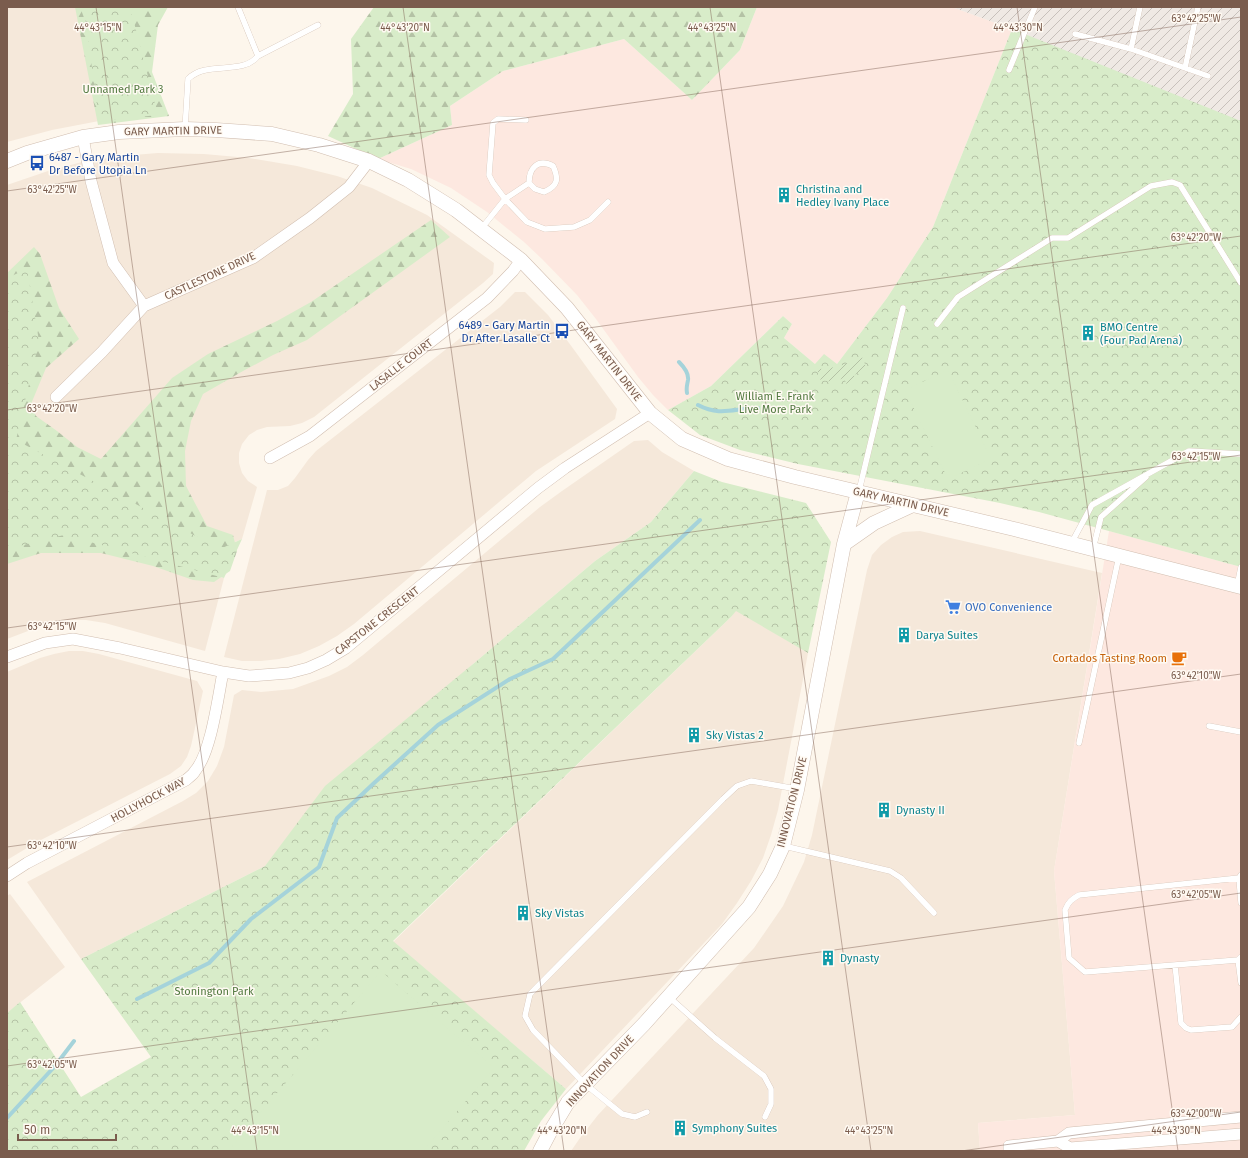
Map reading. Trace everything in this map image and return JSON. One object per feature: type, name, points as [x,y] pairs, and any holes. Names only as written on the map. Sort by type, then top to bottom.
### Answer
[{"type":"street","name":"GARY MARTIN DRIVE","points":[[7,161],[26,153],[84,137],[119,132],[185,129],[272,134],[319,145],[369,161],[408,180],[456,210],[520,260],[567,308],[650,413],[682,439],[728,459],[1093,549],[1239,587]]},
{"type":"street","points":[[84,137],[91,181],[113,263],[144,306]]},
{"type":"street","name":"CASTLESTONE DRIVE","points":[[56,397],[102,352],[144,306],[253,258],[310,218],[349,187],[369,161]]},
{"type":"street","name":"LASALLE COURT","points":[[270,458],[310,436],[487,298],[513,271],[520,260]]},
{"type":"street","name":"CAPSTONE CRESCENT","points":[[7,658],[45,643],[73,639],[120,648],[223,672],[249,676],[289,673],[308,668],[326,660],[346,648],[538,488],[565,468],[650,413]]},
{"type":"street","name":"INNOVATION DRIVE","points":[[540,1151],[568,1102],[668,997],[749,907],[770,874],[783,846],[797,790],[844,544],[858,492]]},
{"type":"street","points":[[844,544],[874,523],[914,505]]},
{"type":"street","name":"HOLLYHOCK WAY","points":[[7,876],[27,863],[186,780],[196,771],[204,757],[209,741],[223,672]]},
{"type":"street","points":[[1009,1149],[1058,1141],[1069,1133],[1241,1117]]},
{"type":"street","points":[[1058,1141],[1070,1148],[1092,1149],[1241,1134]]},
{"type":"lane","points":[[238,7],[258,56]]},
{"type":"lane","points":[[1009,70],[1034,7]]},
{"type":"lane","points":[[1131,49],[1140,7]]},
{"type":"lane","points":[[1185,68],[1198,7]]},
{"type":"lane","points":[[185,129],[188,79],[194,74],[207,69],[242,66],[255,60],[258,56],[318,26]]},
{"type":"lane","points":[[1075,34],[1131,49],[1208,76]]},
{"type":"lane","points":[[526,120],[498,119],[493,123],[489,176],[505,199],[527,222],[545,229],[574,227],[590,220],[608,202]]},
{"type":"lane","points":[[547,162],[553,166],[556,172],[557,181],[552,189],[544,192],[535,189],[529,183],[529,176],[532,169],[539,164],[547,162]]},
{"type":"lane","points":[[937,324],[958,297],[1052,238],[1068,238],[1151,186],[1172,182],[1180,185],[1241,283]]},
{"type":"lane","points":[[481,229],[505,199],[529,183]]},
{"type":"lane","points":[[858,492],[903,308]]},
{"type":"lane","points":[[1071,544],[1092,505],[1189,451],[1241,454]]},
{"type":"lane","points":[[1093,549],[1101,517],[1154,470]]},
{"type":"lane","points":[[1079,743],[1120,556]]},
{"type":"lane","points":[[1239,587],[1241,567]]},
{"type":"lane","points":[[1209,726],[1241,732]]},
{"type":"lane","points":[[647,1112],[635,1117],[622,1114],[585,1084],[532,1030],[525,1016],[530,994],[737,786],[751,781],[797,790]]},
{"type":"lane","points":[[783,846],[890,871],[901,878],[934,913]]},
{"type":"lane","points":[[1241,903],[1240,876],[1080,895],[1072,899],[1065,910],[1069,958],[1086,972],[1240,959],[1241,984]]},
{"type":"lane","points":[[1175,965],[1181,1023],[1186,1028],[1191,1030],[1232,1027],[1241,1017]]},
{"type":"lane","points":[[668,997],[715,1038],[764,1076],[771,1088],[771,1104],[765,1118]]},
{"type":"shaded area","points":[[7,7],[80,7],[99,121],[52,130],[7,142]]},
{"type":"shaded area","points":[[757,7],[952,7],[1012,29],[933,227],[887,298],[837,364],[815,364],[784,338],[792,324],[783,316],[711,386],[668,410],[638,377],[577,295],[524,242],[487,212],[451,188],[411,169],[378,159],[452,125],[450,106],[503,71],[624,39],[692,100],[740,50]]},
{"type":"shaded area","points":[[952,7],[1241,7],[1241,124],[1012,29]]},
{"type":"shaded area","points":[[158,153],[204,154],[249,158],[297,166],[337,176],[372,188],[427,215],[494,263],[493,274],[483,283],[314,417],[302,423],[290,426],[267,427],[257,430],[249,435],[242,444],[239,453],[239,463],[242,473],[248,481],[257,487],[242,539],[220,549],[15,440],[7,278],[7,185],[48,171],[82,162],[121,156]]},
{"type":"shaded area","points":[[515,292],[525,292],[548,315],[617,409],[615,419],[536,471],[354,624],[337,636],[300,654],[279,659],[242,661],[224,657],[267,490],[278,490],[288,486],[316,451],[500,307]]},
{"type":"shaded area","points":[[648,440],[662,452],[694,471],[651,522],[595,561],[473,664],[265,866],[81,959],[27,882],[196,793],[208,781],[217,766],[224,747],[234,695],[242,690],[261,692],[293,689],[329,676],[347,667],[540,507],[634,441]]},
{"type":"shaded area","points":[[920,531],[1102,573],[1054,871],[1075,1115],[978,1123],[980,1151],[571,1151],[598,1115],[754,948],[783,906],[804,862],[812,835],[867,570],[872,555],[881,545],[892,537],[903,532]]},
{"type":"shaded area","points":[[1109,531],[1241,567],[1241,1151],[980,1151],[978,1123],[1075,1115],[1054,871]]},
{"type":"shaded area","points":[[64,535],[224,578],[205,651],[105,623],[86,620],[67,620],[49,623],[7,639],[7,549]]},
{"type":"shaded area","points":[[736,610],[808,653],[778,810],[763,858],[751,881],[722,924],[566,1089],[393,942],[731,617]]},
{"type":"shaded area","points":[[69,651],[83,651],[99,654],[197,681],[203,691],[191,746],[187,757],[181,766],[170,774],[37,842],[7,860],[7,672],[40,658]]},
{"type":"shaded area","points":[[10,894],[65,967],[7,1013],[7,896]]},
{"type":"green space","name":"Unnamed Park 3","points":[[75,7],[168,7],[158,25],[152,72],[169,116],[98,125]]},
{"type":"green space","name":"Unnamed Park 3","points":[[80,7],[130,7],[158,115],[99,121],[86,23]]},
{"type":"green space","points":[[374,7],[757,7],[740,50],[692,100],[624,39],[503,71],[450,106],[452,125],[378,159],[328,136],[353,94],[351,39]]},
{"type":"green space","name":"William E. Frank Live More Park","points":[[1012,29],[1241,121],[1241,567],[1039,512],[1000,503],[798,464],[740,450],[700,435],[668,410],[711,386],[783,316],[792,324],[784,338],[815,364],[824,354],[837,364],[887,298],[933,227]]},
{"type":"green space","points":[[431,220],[450,237],[307,340],[273,355],[203,394],[191,421],[185,451],[186,486],[207,526],[233,535],[237,551],[230,571],[214,582],[193,580],[153,566],[101,553],[41,553],[7,564],[7,273],[34,247],[40,254],[59,308],[79,339],[46,368],[31,404],[36,416],[77,447],[101,459],[172,378],[208,354],[277,321],[311,302]]},
{"type":"green space","points":[[27,269],[39,341],[16,440],[220,549],[242,539],[224,578],[64,535],[7,549],[7,278]]},
{"type":"green space","points":[[862,357],[867,369],[854,375],[856,381],[847,385],[844,378],[832,382],[818,379],[818,369],[840,366]]},
{"type":"green space","points":[[948,370],[991,459],[948,479],[905,390]]},
{"type":"green space","name":"Stonington Park","points":[[694,471],[722,482],[806,503],[831,542],[808,653],[736,611],[393,941],[566,1089],[541,1121],[524,1151],[7,1151],[7,1013],[20,1002],[81,1097],[151,1057],[81,959],[265,866],[325,786],[595,561],[651,522]]},
{"type":"green space","points":[[381,971],[494,1068],[423,1151],[228,1151]]},
{"type":"waterway","points":[[679,362],[688,375],[687,393]]},
{"type":"waterway","points":[[698,405],[714,411],[758,408]]},
{"type":"waterway","points":[[137,999],[209,963],[251,919],[319,867],[337,818],[438,725],[510,679],[553,659],[700,520]]},
{"type":"waterway","points":[[7,1118],[55,1066],[74,1041]]},
{"type":"place","name":"6487 - Gary Martin Dr Before Utopia Ln","points":[[37,163]]},
{"type":"place","name":"Christina and Hedley Ivany Place","points":[[784,195]]},
{"type":"place","name":"6489 - Gary Martin Dr After Lasalle Ct","points":[[562,331]]},
{"type":"place","name":"BMO Centre (Four Pad Arena)","points":[[1088,333]]},
{"type":"place","name":"OVO Convenience","points":[[953,607]]},
{"type":"place","name":"Darya Suites","points":[[904,635]]},
{"type":"place","name":"Cortados Tasting Room","points":[[1179,658]]},
{"type":"place","name":"Sky Vistas 2","points":[[694,735]]},
{"type":"place","name":"Dynasty II","points":[[884,810]]},
{"type":"place","name":"Sky Vistas","points":[[523,913]]},
{"type":"place","name":"Dynasty","points":[[828,958]]},
{"type":"place","name":"Symphony Suites","points":[[680,1128]]}]
